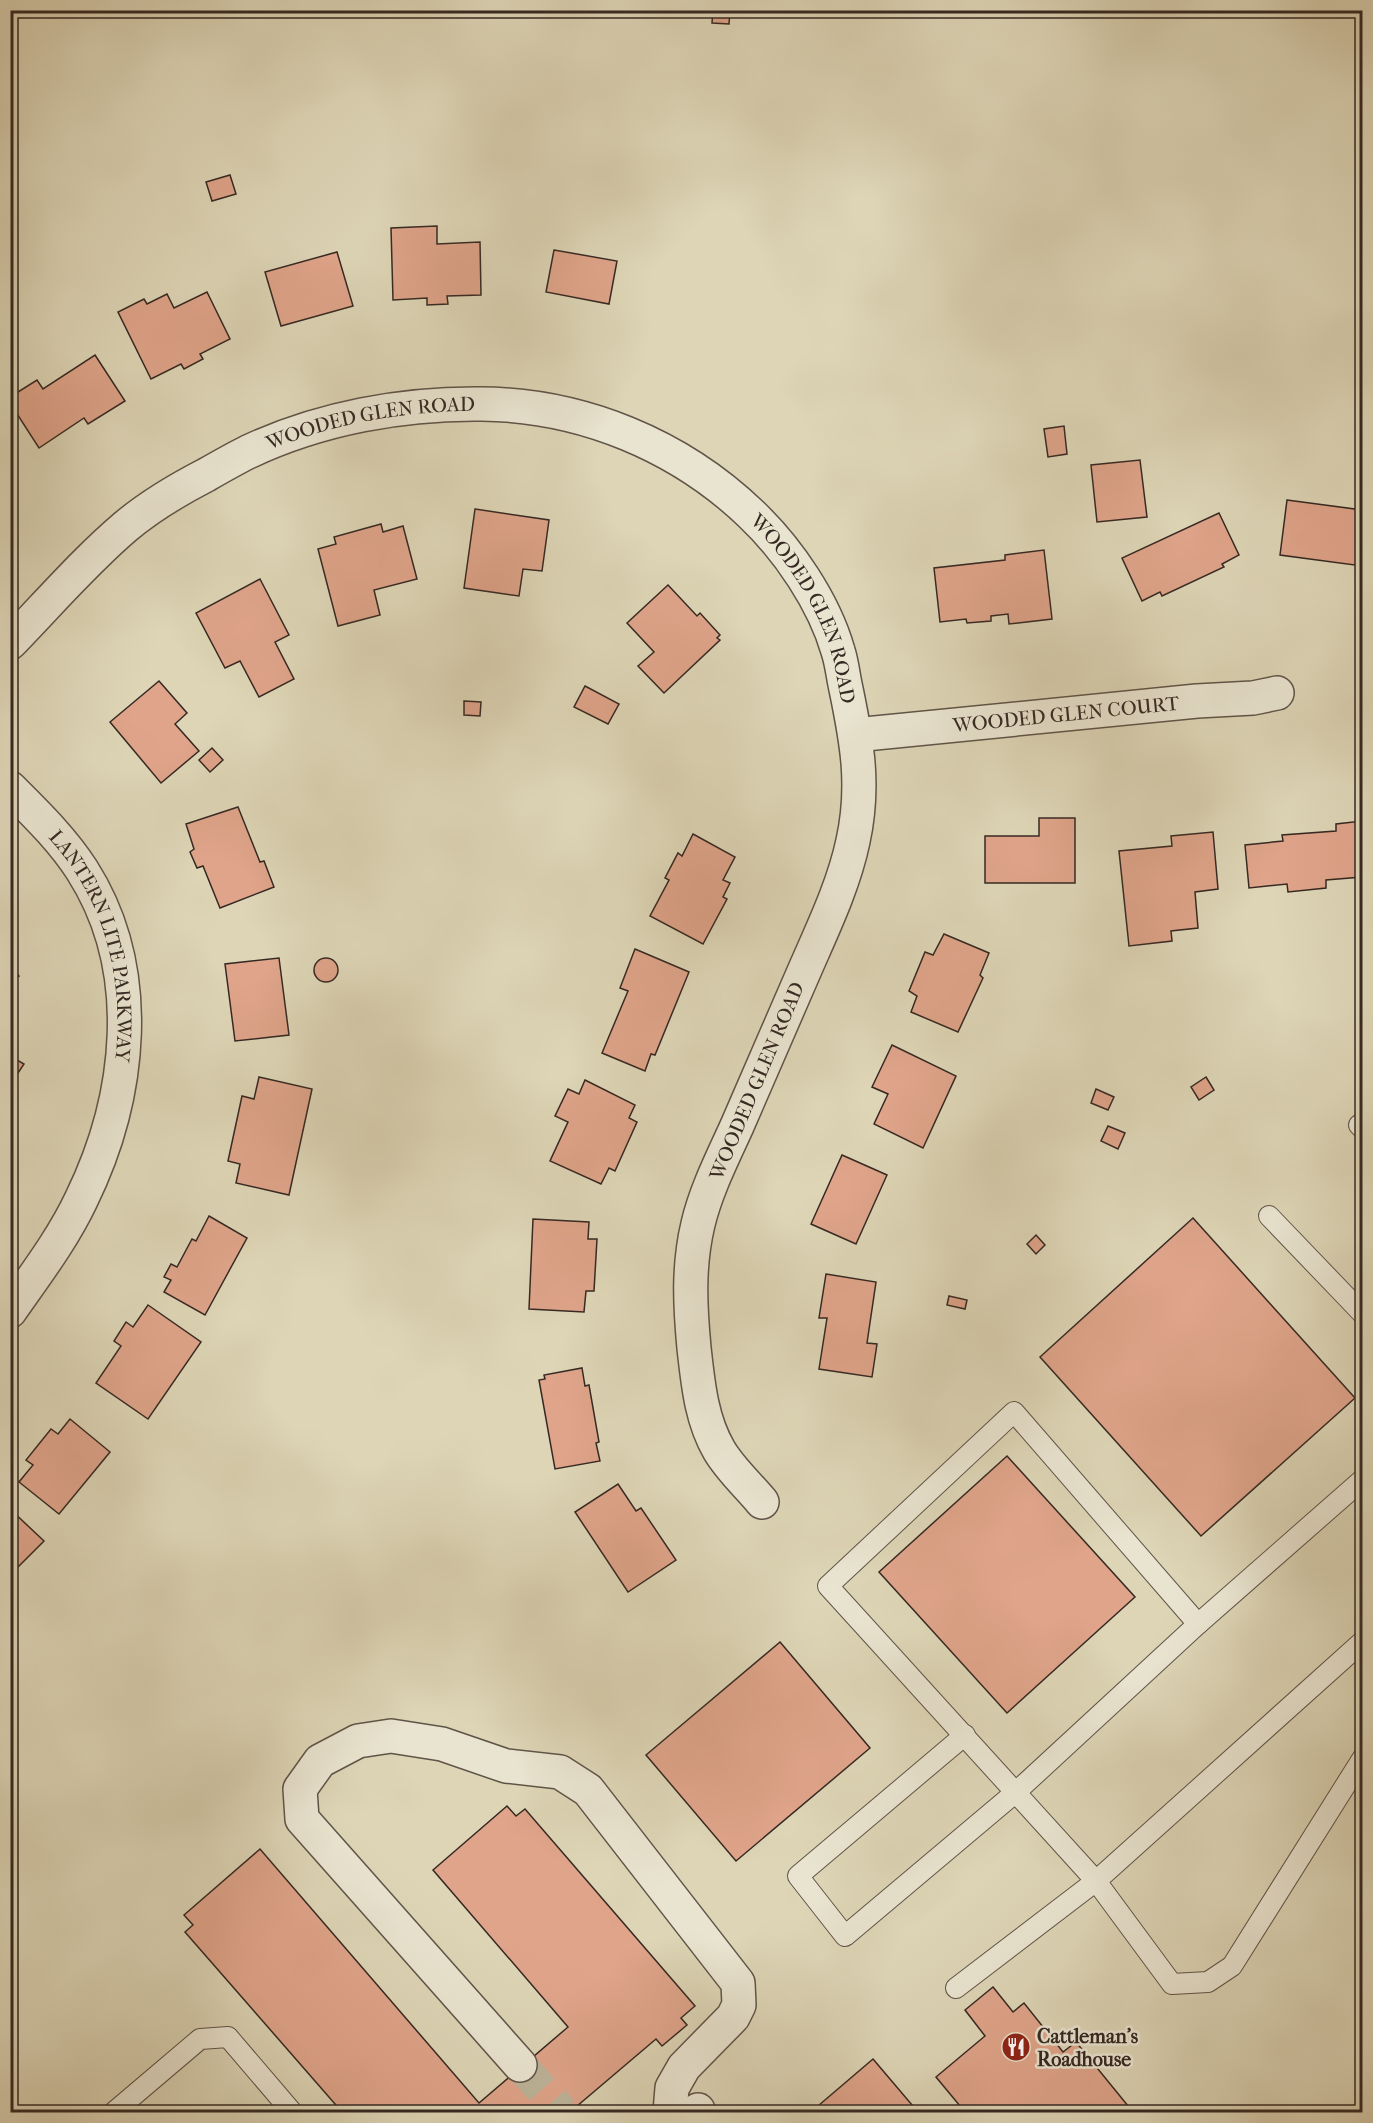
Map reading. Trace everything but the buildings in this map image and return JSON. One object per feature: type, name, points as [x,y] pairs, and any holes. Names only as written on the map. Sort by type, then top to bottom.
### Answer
[{"type":"street","name":"WOODED GLEN ROAD","points":[[10,643],[87,562],[126,526],[167,495],[250,451],[300,432],[352,417],[405,408],[450,404],[495,404],[540,409],[585,418],[647,441],[697,469],[730,494],[760,522],[785,551],[808,585],[838,649],[855,735],[861,788],[854,838],[846,867],[825,925],[718,1170],[699,1220],[690,1268],[689,1301],[697,1381],[707,1425],[721,1454],[762,1502]]},
{"type":"street","name":"WOODED GLEN COURT","points":[[855,735],[1253,698],[1277,693]]},
{"type":"street","name":"LANTERN LITE PARKWAY","points":[[10,788],[58,837],[83,872],[114,942],[122,978],[125,1015],[124,1053],[113,1118],[99,1161],[80,1202],[51,1252],[10,1311]]},
{"type":"street","points":[[520,2065],[302,1820],[300,1789],[320,1761],[358,1741],[391,1736],[442,1744],[506,1766],[560,1772],[588,1790],[738,1983],[739,2005],[733,2017],[684,2067],[672,2088],[691,2112]]},
{"type":"lane","points":[[1269,1216],[1362,1313]]},
{"type":"lane","points":[[1198,1624],[1014,1412],[828,1586],[1096,1881],[1172,1984],[1208,1982],[1232,1966],[1362,1759]]},
{"type":"lane","points":[[965,1735],[798,1876],[845,1936],[1016,1792],[1198,1624],[1362,1480]]},
{"type":"lane","points":[[956,1988],[1096,1881],[1362,1642]]},
{"type":"lane","points":[[114,2112],[200,2039],[228,2037],[292,2112]]},
{"type":"tunnel","points":[[520,2065],[562,2112]]},
{"type":"place","name":"Cattleman's Roadhouse","points":[[1016,2047]]}]
